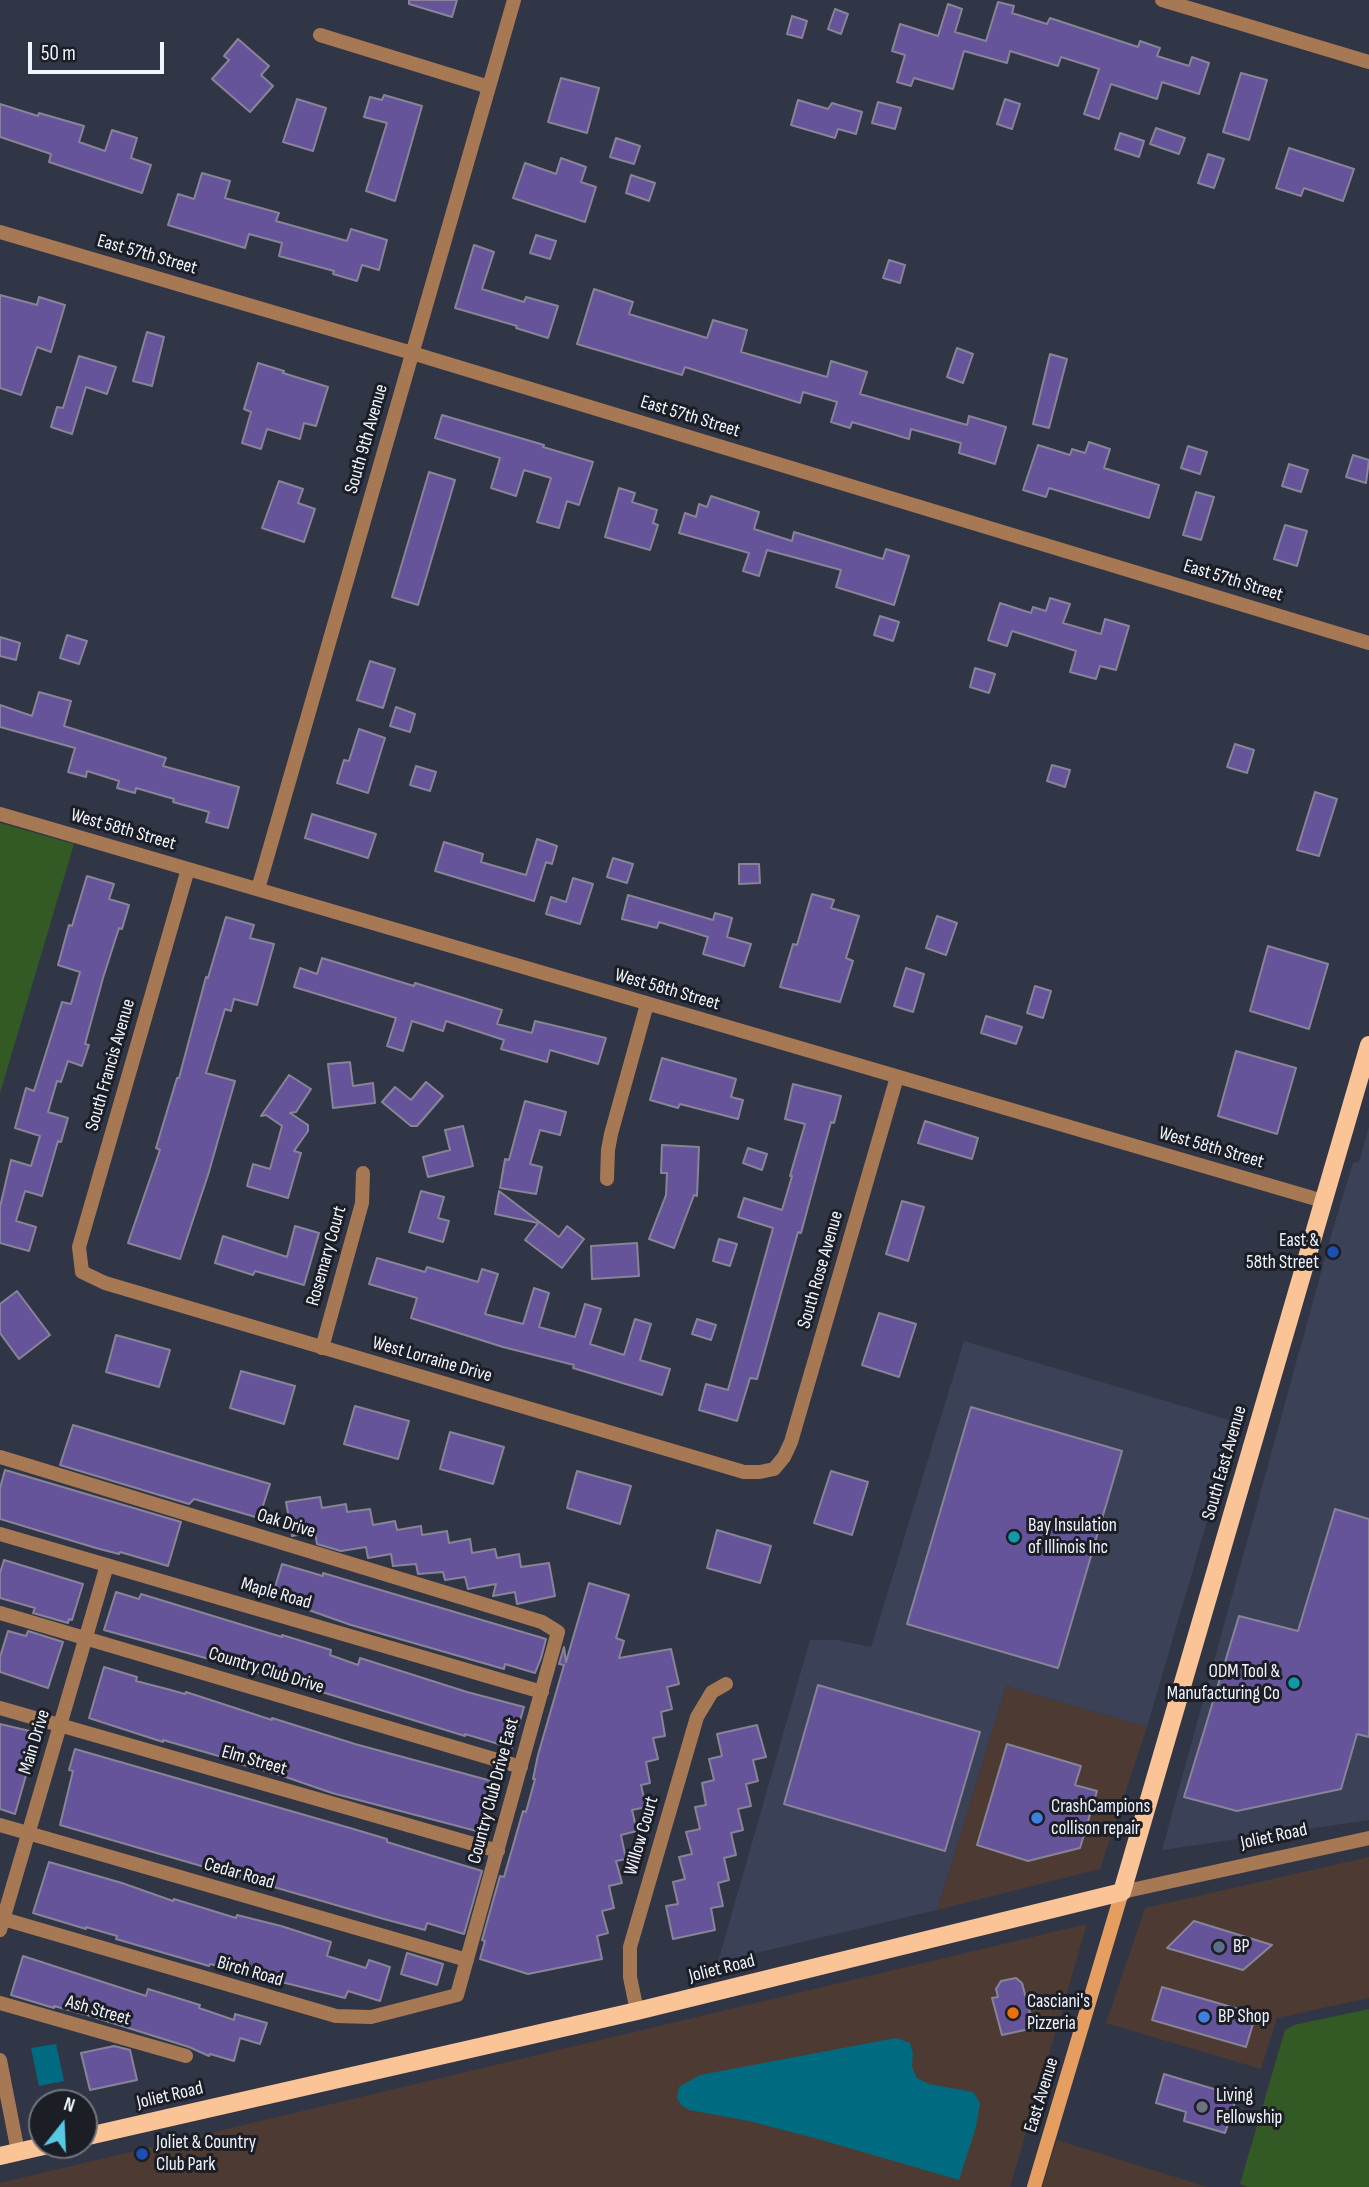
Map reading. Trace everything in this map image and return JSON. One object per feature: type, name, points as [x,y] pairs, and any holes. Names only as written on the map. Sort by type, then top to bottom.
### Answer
[{"type":"main road","name":"South East Avenue","points":[[1122,1892],[1369,1045]]},
{"type":"main road","name":"Joliet Road","points":[[98,2134],[637,2011],[1122,1892]]},
{"type":"main road","points":[[0,2156],[28,2150]]},
{"type":"street","name":"South 9th Avenue","points":[[258,889],[514,0]]},
{"type":"street","points":[[1161,0],[1369,62]]},
{"type":"street","points":[[320,35],[489,87]]},
{"type":"street","name":"East 57th Street","points":[[0,232],[412,353],[1369,642]]},
{"type":"street","name":"West 58th Street","points":[[0,814],[1323,1201]]},
{"type":"street","name":"South Francis Avenue","points":[[82,1272],[79,1247],[188,869]]},
{"type":"street","points":[[607,1179],[611,1134],[647,1004]]},
{"type":"street","name":"South Rose Avenue","points":[[774,1469],[791,1442],[897,1077]]},
{"type":"street","name":"Rosemary Court","points":[[322,1348],[362,1203],[363,1173]]},
{"type":"street","name":"West Lorraine Drive","points":[[82,1272],[105,1283],[744,1472],[774,1469]]},
{"type":"street","name":"Oak Drive","points":[[0,1457],[542,1622],[558,1632]]},
{"type":"street","name":"Maple Road","points":[[0,1534],[541,1692]]},
{"type":"street","name":"Main Drive","points":[[1,1923],[107,1565]]},
{"type":"street","name":"Country Club Drive","points":[[0,1613],[521,1767]]},
{"type":"street","name":"Country Club Drive East","points":[[467,1960],[558,1632]]},
{"type":"street","name":"Willow Court","points":[[637,2011],[630,1977],[630,1947],[697,1717],[712,1692],[726,1684]]},
{"type":"street","name":"Elm Street","points":[[0,1708],[498,1852]]},
{"type":"street","name":"Cedar Road","points":[[0,1825],[467,1960]]},
{"type":"street","name":"Joliet Road","points":[[1122,1892],[1369,1838]]},
{"type":"street","name":"East Avenue","points":[[1034,2187],[1122,1892]]},
{"type":"street","name":"Birch Road","points":[[1,1923],[325,2014],[348,2018],[371,2017],[457,1995],[467,1960]]},
{"type":"street","name":"Ash Street","points":[[0,2003],[186,2056]]},
{"type":"street","points":[[0,2060],[18,2152]]},
{"type":"shaded area","points":[[1369,1127],[1369,1820],[1162,1850],[1333,1229],[1353,1163],[1359,1162]]},
{"type":"shaded area","points":[[964,1341],[1236,1422],[1147,1727],[1006,1686],[937,1910],[718,1962],[810,1640],[837,1640],[871,1647]]},
{"type":"shaded area","points":[[1006,1686],[1147,1727],[1100,1869],[937,1910]]},
{"type":"shaded area","points":[[1369,1857],[1369,1998],[1277,2018],[1261,2069],[1106,2023],[1145,1908]]},
{"type":"shaded area","points":[[1087,1924],[1010,2187],[0,2187],[0,2183]]},
{"type":"shaded area","points":[[1057,2140],[1207,2187],[1042,2187]]},
{"type":"green space","points":[[0,823],[74,844],[0,1093]]},
{"type":"green space","points":[[1369,2009],[1369,2187],[1248,2187],[1240,2184],[1285,2030],[1294,2025]]},
{"type":"water","points":[[896,2038],[910,2043],[912,2067],[917,2078],[929,2084],[973,2092],[980,2103],[976,2127],[959,2180],[749,2121],[689,2110],[681,2105],[677,2098],[679,2087],[700,2075]]},
{"type":"water","points":[[56,2044],[64,2081],[39,2086],[31,2048]]},
{"type":"building","points":[[409,0],[457,0],[452,17],[409,4]]},
{"type":"building","points":[[998,2],[1014,6],[1012,13],[1047,24],[1050,18],[1138,47],[1140,41],[1160,48],[1157,56],[1189,66],[1192,57],[1209,63],[1199,94],[1162,82],[1157,99],[1111,84],[1099,119],[1084,114],[1099,69],[1061,57],[1058,66],[1010,51],[1007,63],[964,51],[953,89],[914,78],[911,86],[897,82],[905,55],[892,51],[900,24],[938,36],[948,4],[962,9],[955,32],[986,41]]},
{"type":"building","points":[[835,9],[848,14],[841,34],[828,29]]},
{"type":"building","points":[[792,16],[807,21],[802,38],[787,34]]},
{"type":"building","points":[[238,39],[269,66],[261,75],[273,86],[250,112],[212,79],[229,60],[224,56]]},
{"type":"building","points":[[1241,73],[1267,80],[1249,140],[1223,132]]},
{"type":"building","points":[[561,78],[599,88],[587,133],[548,122]]},
{"type":"building","points":[[384,95],[422,106],[395,201],[366,191],[387,123],[364,117],[370,97],[382,100]]},
{"type":"building","points":[[297,99],[326,108],[313,151],[283,142]]},
{"type":"building","points":[[1005,99],[1020,104],[1012,129],[997,124]]},
{"type":"building","points":[[798,100],[828,109],[832,103],[862,112],[856,134],[838,129],[835,138],[791,125]]},
{"type":"building","points":[[878,102],[901,108],[895,129],[872,123]]},
{"type":"building","points":[[0,104],[84,126],[79,142],[105,151],[112,130],[137,138],[131,158],[151,165],[142,193],[49,162],[51,154],[0,137]]},
{"type":"building","points":[[1156,128],[1185,138],[1179,154],[1150,144]]},
{"type":"building","points":[[1120,133],[1144,141],[1139,157],[1115,149]]},
{"type":"building","points":[[616,138],[640,146],[634,164],[610,157]]},
{"type":"building","points":[[1289,148],[1354,169],[1343,201],[1304,188],[1301,196],[1276,188]]},
{"type":"building","points":[[1208,154],[1224,159],[1214,188],[1198,183]]},
{"type":"building","points":[[561,158],[586,167],[581,182],[596,187],[585,222],[513,198],[525,163],[556,174]]},
{"type":"building","points":[[202,173],[230,181],[225,198],[279,213],[276,221],[347,241],[351,229],[387,240],[379,270],[362,265],[357,281],[333,274],[334,271],[279,256],[282,243],[249,234],[245,248],[168,225],[178,194],[194,199]]},
{"type":"building","points":[[631,175],[655,183],[649,201],[626,193]]},
{"type":"building","points":[[536,235],[556,241],[550,259],[530,253]]},
{"type":"building","points":[[474,245],[494,252],[482,289],[524,302],[526,297],[558,306],[548,338],[455,308]]},
{"type":"building","points":[[889,260],[905,265],[900,283],[883,278]]},
{"type":"building","points":[[594,289],[633,302],[629,314],[707,338],[713,320],[747,330],[741,352],[827,377],[831,361],[867,372],[860,394],[967,425],[969,416],[1006,427],[995,464],[959,453],[961,443],[911,429],[909,439],[852,422],[850,428],[831,422],[837,402],[803,392],[800,403],[685,367],[682,375],[577,344]]},
{"type":"building","points":[[0,295],[37,305],[39,297],[65,305],[51,352],[37,347],[21,395],[0,388]]},
{"type":"building","points":[[147,332],[164,337],[152,386],[133,381]]},
{"type":"building","points":[[957,348],[973,354],[963,383],[947,377]]},
{"type":"building","points":[[1050,354],[1067,359],[1049,428],[1033,424]]},
{"type":"building","points":[[79,356],[116,367],[107,394],[86,387],[72,434],[51,427],[57,407],[63,408]]},
{"type":"building","points":[[258,363],[328,387],[316,426],[304,423],[300,439],[267,429],[261,449],[242,443],[251,412],[244,409]]},
{"type":"building","points":[[442,415],[593,462],[579,505],[567,501],[559,528],[537,522],[551,478],[524,470],[516,496],[491,488],[500,458],[435,438]]},
{"type":"building","points":[[1089,442],[1110,449],[1104,468],[1159,485],[1149,518],[1049,488],[1046,497],[1023,490],[1038,445],[1070,455],[1072,449],[1085,453]]},
{"type":"building","points":[[1188,446],[1207,452],[1200,474],[1181,468]]},
{"type":"building","points":[[1353,455],[1369,460],[1366,483],[1346,477]]},
{"type":"building","points":[[1289,464],[1308,470],[1301,492],[1282,486]]},
{"type":"building","points":[[429,472],[455,480],[418,605],[392,597]]},
{"type":"building","points":[[279,481],[303,489],[298,503],[315,509],[304,542],[262,528]]},
{"type":"building","points":[[619,488],[635,493],[632,502],[657,510],[653,523],[658,525],[650,550],[605,537]]},
{"type":"building","points":[[1196,492],[1214,497],[1201,540],[1183,535]]},
{"type":"building","points":[[711,496],[759,512],[754,529],[792,541],[794,532],[883,559],[886,549],[909,556],[894,605],[836,587],[841,570],[767,550],[759,576],[743,571],[749,553],[679,533],[685,513],[696,517],[699,504],[707,507]]},
{"type":"building","points":[[1285,525],[1307,531],[1297,566],[1274,559]]},
{"type":"building","points":[[1050,598],[1070,604],[1063,623],[1101,634],[1105,619],[1129,626],[1116,670],[1100,666],[1096,679],[1070,672],[1076,651],[1012,631],[1007,646],[988,640],[1000,603],[1031,613],[1033,607],[1046,611]]},
{"type":"building","points":[[880,616],[899,622],[893,641],[874,635]]},
{"type":"building","points":[[67,635],[87,641],[79,664],[60,658]]},
{"type":"building","points":[[0,637],[20,643],[16,660],[0,656]]},
{"type":"building","points":[[370,661],[395,669],[383,708],[357,700]]},
{"type":"building","points":[[975,668],[995,674],[989,693],[970,687]]},
{"type":"building","points":[[39,692],[71,701],[64,726],[166,758],[163,766],[239,787],[228,828],[206,822],[209,812],[173,802],[174,799],[136,788],[135,793],[117,788],[119,781],[87,771],[86,777],[68,772],[75,748],[0,727],[0,705],[32,716]]},
{"type":"building","points":[[396,707],[415,714],[410,732],[390,726]]},
{"type":"building","points":[[359,729],[385,738],[368,793],[337,783],[344,760],[349,761]]},
{"type":"building","points":[[1235,744],[1254,750],[1247,773],[1227,767]]},
{"type":"building","points":[[1052,765],[1070,770],[1065,787],[1047,781]]},
{"type":"building","points":[[416,766],[436,772],[430,791],[410,785]]},
{"type":"building","points":[[1315,792],[1337,799],[1319,856],[1297,850]]},
{"type":"building","points":[[312,814],[376,834],[368,858],[305,838]]},
{"type":"building","points":[[537,839],[557,846],[552,864],[546,862],[534,901],[435,871],[444,842],[483,854],[481,862],[526,875]]},
{"type":"building","points":[[613,858],[633,864],[627,883],[607,877]]},
{"type":"building","points":[[739,864],[759,864],[760,883],[739,884]]},
{"type":"building","points":[[87,876],[114,884],[109,899],[129,905],[103,978],[85,1044],[89,1045],[82,1066],[68,1061],[61,1082],[57,1081],[48,1112],[68,1118],[61,1142],[58,1141],[42,1196],[25,1191],[16,1221],[36,1227],[29,1251],[0,1243],[0,1207],[11,1160],[31,1166],[40,1136],[15,1128],[26,1088],[34,1091],[62,1002],[71,1004],[80,972],[58,965]]},
{"type":"building","points":[[573,878],[593,884],[580,924],[546,914],[551,897],[566,902]]},
{"type":"building","points":[[812,894],[834,900],[831,908],[859,916],[846,958],[853,961],[840,1002],[780,987],[793,944],[797,945]]},
{"type":"building","points":[[628,895],[713,920],[715,913],[732,918],[727,937],[751,944],[744,966],[703,954],[708,937],[659,922],[657,928],[622,919]]},
{"type":"building","points":[[937,916],[957,923],[946,955],[926,948]]},
{"type":"building","points":[[226,917],[254,925],[250,938],[274,944],[257,1005],[234,999],[231,1011],[225,1009],[206,1073],[235,1081],[180,1259],[128,1243],[160,1150],[156,1148]]},
{"type":"building","points":[[1268,946],[1328,964],[1309,1029],[1250,1011]]},
{"type":"building","points":[[322,958],[502,1010],[497,1024],[532,1033],[535,1021],[606,1038],[598,1064],[550,1050],[547,1062],[501,1049],[504,1040],[446,1021],[443,1031],[412,1021],[403,1051],[387,1046],[396,1018],[294,987],[300,968],[317,974]]},
{"type":"building","points":[[906,968],[924,974],[913,1012],[894,1006]]},
{"type":"building","points":[[1035,986],[1051,991],[1043,1018],[1027,1013]]},
{"type":"building","points":[[986,1016],[1022,1027],[1016,1044],[981,1033]]},
{"type":"building","points":[[1236,1051],[1296,1068],[1277,1134],[1218,1116]]},
{"type":"building","points":[[662,1058],[736,1079],[731,1097],[743,1100],[738,1119],[680,1104],[678,1108],[650,1100]]},
{"type":"building","points":[[350,1062],[353,1086],[373,1083],[375,1103],[333,1108],[328,1064]]},
{"type":"building","points":[[289,1075],[311,1089],[296,1112],[290,1113],[308,1125],[308,1131],[294,1151],[301,1153],[288,1198],[247,1186],[253,1164],[270,1169],[282,1126],[266,1115],[261,1116]]},
{"type":"building","points":[[426,1082],[443,1096],[417,1126],[411,1126],[382,1102],[395,1087],[411,1100]]},
{"type":"building","points":[[793,1084],[841,1096],[834,1123],[831,1122],[801,1233],[798,1232],[757,1379],[750,1378],[737,1421],[699,1410],[706,1384],[728,1390],[773,1228],[738,1217],[744,1198],[782,1210],[792,1176],[805,1124],[785,1119]]},
{"type":"building","points":[[525,1101],[566,1112],[560,1135],[540,1130],[530,1164],[542,1167],[536,1194],[500,1188],[505,1159],[509,1160]]},
{"type":"building","points":[[925,1121],[978,1138],[972,1159],[918,1143]]},
{"type":"building","points":[[463,1126],[473,1166],[428,1177],[423,1157],[450,1150],[445,1130]]},
{"type":"building","points":[[662,1145],[699,1147],[697,1196],[694,1195],[674,1248],[649,1239],[666,1195],[667,1173],[661,1173]]},
{"type":"building","points":[[748,1148],[767,1154],[762,1170],[743,1163]]},
{"type":"building","points":[[421,1191],[444,1197],[438,1218],[449,1221],[443,1242],[409,1232]]},
{"type":"building","points":[[499,1191],[559,1237],[567,1226],[584,1239],[562,1268],[525,1240],[538,1223],[495,1214]]},
{"type":"building","points":[[902,1201],[924,1207],[908,1261],[886,1254]]},
{"type":"building","points":[[295,1226],[319,1233],[304,1285],[255,1271],[253,1275],[215,1263],[223,1236],[287,1257]]},
{"type":"building","points":[[719,1239],[737,1244],[730,1266],[713,1261]]},
{"type":"building","points":[[637,1243],[639,1276],[592,1279],[591,1246]]},
{"type":"building","points":[[377,1258],[425,1272],[427,1267],[478,1282],[482,1269],[498,1274],[485,1314],[523,1324],[534,1288],[549,1293],[539,1327],[575,1337],[585,1304],[601,1309],[590,1344],[624,1355],[635,1319],[651,1324],[640,1360],[670,1369],[662,1395],[573,1368],[574,1365],[503,1347],[411,1318],[417,1298],[369,1284]]},
{"type":"building","points":[[17,1291],[50,1335],[19,1359],[0,1333],[0,1304]]},
{"type":"building","points":[[879,1313],[916,1324],[899,1377],[862,1365]]},
{"type":"building","points":[[697,1319],[716,1325],[711,1340],[692,1334]]},
{"type":"building","points":[[116,1335],[170,1350],[159,1387],[106,1372]]},
{"type":"building","points":[[241,1371],[295,1386],[284,1424],[230,1408]]},
{"type":"building","points":[[355,1406],[409,1421],[398,1459],[344,1444]]},
{"type":"building","name":"Bay Insulation of Illinois Inc","points":[[971,1407],[1122,1451],[1058,1668],[907,1624]]},
{"type":"building","points":[[73,1425],[270,1484],[259,1518],[194,1499],[189,1504],[60,1465]]},
{"type":"building","points":[[450,1432],[504,1447],[493,1484],[440,1469]]},
{"type":"building","points":[[5,1470],[181,1522],[168,1566],[0,1519],[0,1488]]},
{"type":"building","points":[[577,1471],[631,1486],[620,1524],[567,1508]]},
{"type":"building","points":[[831,1471],[868,1482],[852,1535],[814,1523]]},
{"type":"building","points":[[320,1497],[322,1508],[346,1504],[347,1512],[370,1509],[373,1525],[395,1521],[397,1530],[421,1526],[422,1535],[447,1531],[449,1543],[470,1539],[472,1553],[495,1549],[497,1558],[519,1554],[521,1567],[549,1563],[555,1596],[517,1604],[515,1592],[493,1596],[496,1584],[468,1589],[465,1577],[445,1580],[443,1572],[418,1574],[416,1564],[393,1566],[391,1554],[368,1558],[366,1547],[341,1551],[317,1544],[315,1532],[292,1536],[286,1502]]},
{"type":"building","name":"ODM Tool & Manufacturing Co","points":[[1335,1509],[1369,1519],[1369,1737],[1357,1734],[1341,1789],[1237,1811],[1184,1797],[1239,1616],[1298,1631]]},
{"type":"building","points":[[717,1530],[771,1546],[760,1583],[707,1568]]},
{"type":"building","points":[[4,1560],[83,1584],[72,1620],[69,1619],[68,1623],[33,1613],[35,1608],[0,1598],[0,1573]]},
{"type":"building","points":[[282,1564],[323,1576],[323,1573],[546,1639],[541,1658],[535,1673],[505,1664],[504,1669],[351,1625],[272,1597]]},
{"type":"building","points":[[589,1583],[629,1595],[616,1638],[624,1641],[619,1658],[671,1649],[679,1684],[667,1687],[672,1709],[661,1712],[665,1736],[653,1738],[658,1759],[646,1762],[650,1783],[641,1785],[646,1807],[632,1810],[637,1831],[621,1835],[626,1859],[616,1861],[622,1883],[609,1886],[614,1908],[602,1911],[608,1933],[597,1936],[602,1959],[528,1974],[480,1959],[485,1941],[482,1940],[500,1876],[504,1877],[523,1811],[526,1812],[538,1755],[564,1665],[559,1664],[564,1647],[566,1662]]},
{"type":"building","points":[[116,1592],[139,1599],[141,1594],[331,1650],[330,1655],[358,1665],[360,1658],[524,1707],[512,1748],[104,1630]]},
{"type":"building","points":[[8,1631],[26,1636],[28,1631],[63,1642],[48,1688],[0,1672],[0,1657]]},
{"type":"building","points":[[104,1667],[137,1677],[136,1681],[185,1694],[186,1692],[272,1720],[499,1783],[484,1833],[332,1793],[236,1761],[163,1742],[89,1718]]},
{"type":"building","points":[[818,1685],[980,1732],[945,1851],[784,1804]]},
{"type":"building","points":[[0,1724],[38,1733],[15,1814],[0,1809]]},
{"type":"building","points":[[757,1725],[766,1757],[753,1760],[758,1781],[746,1784],[751,1806],[738,1809],[743,1830],[731,1833],[736,1855],[724,1858],[729,1880],[718,1883],[723,1906],[711,1908],[715,1930],[673,1939],[666,1906],[678,1904],[673,1882],[685,1879],[679,1857],[692,1854],[686,1832],[700,1829],[695,1807],[706,1805],[702,1783],[714,1780],[709,1759],[722,1756],[717,1734]]},
{"type":"building","name":"CrashCampions collison repair","points":[[1007,1744],[1081,1766],[1075,1785],[1097,1791],[1080,1848],[1028,1861],[977,1845]]},
{"type":"building","points":[[75,1749],[387,1839],[387,1842],[482,1871],[464,1934],[427,1923],[425,1930],[384,1919],[60,1825],[73,1771],[69,1770]]},
{"type":"building","points":[[49,1862],[173,1901],[174,1899],[236,1918],[237,1915],[281,1926],[331,1942],[327,1956],[366,1968],[369,1960],[390,1967],[380,2001],[348,1991],[345,1998],[210,1964],[209,1966],[116,1939],[117,1936],[33,1913]]},
{"type":"building","name":"BP","points":[[1194,1921],[1272,1945],[1243,1970],[1167,1948]]},
{"type":"building","points":[[407,1953],[443,1964],[437,1985],[401,1974]]},
{"type":"building","points":[[23,1956],[146,1996],[148,1989],[200,2005],[199,2008],[234,2020],[235,2014],[267,2023],[260,2044],[240,2038],[234,2061],[210,2054],[209,2056],[189,2047],[87,2015],[11,1995]]},
{"type":"building","name":"Casciani's Pizzeria","points":[[1016,1978],[1022,1983],[1034,2028],[1002,2035],[992,1998],[998,1997],[996,1989],[1001,1981]]},
{"type":"building","name":"BP Shop","points":[[1162,1987],[1256,2014],[1246,2047],[1152,2020]]},
{"type":"building","points":[[114,2046],[130,2050],[137,2080],[90,2089],[81,2053]]},
{"type":"building","name":"Living Fellowship","points":[[1164,2074],[1237,2096],[1225,2133],[1184,2121],[1186,2112],[1156,2103]]},
{"type":"place","name":"East & 58th Street","points":[[1333,1252]]},
{"type":"place","name":"Bay Insulation of Illinois Inc","points":[[1014,1537]]},
{"type":"place","name":"ODM Tool & Manufacturing Co","points":[[1294,1683]]},
{"type":"place","name":"CrashCampions collison repair","points":[[1037,1818]]},
{"type":"place","name":"BP","points":[[1219,1947]]},
{"type":"place","name":"Casciani's Pizzeria","points":[[1013,2013]]},
{"type":"place","name":"BP Shop","points":[[1204,2017]]},
{"type":"place","name":"Living Fellowship","points":[[1202,2107]]},
{"type":"place","name":"Joliet & Country Club Park","points":[[142,2154]]}]
